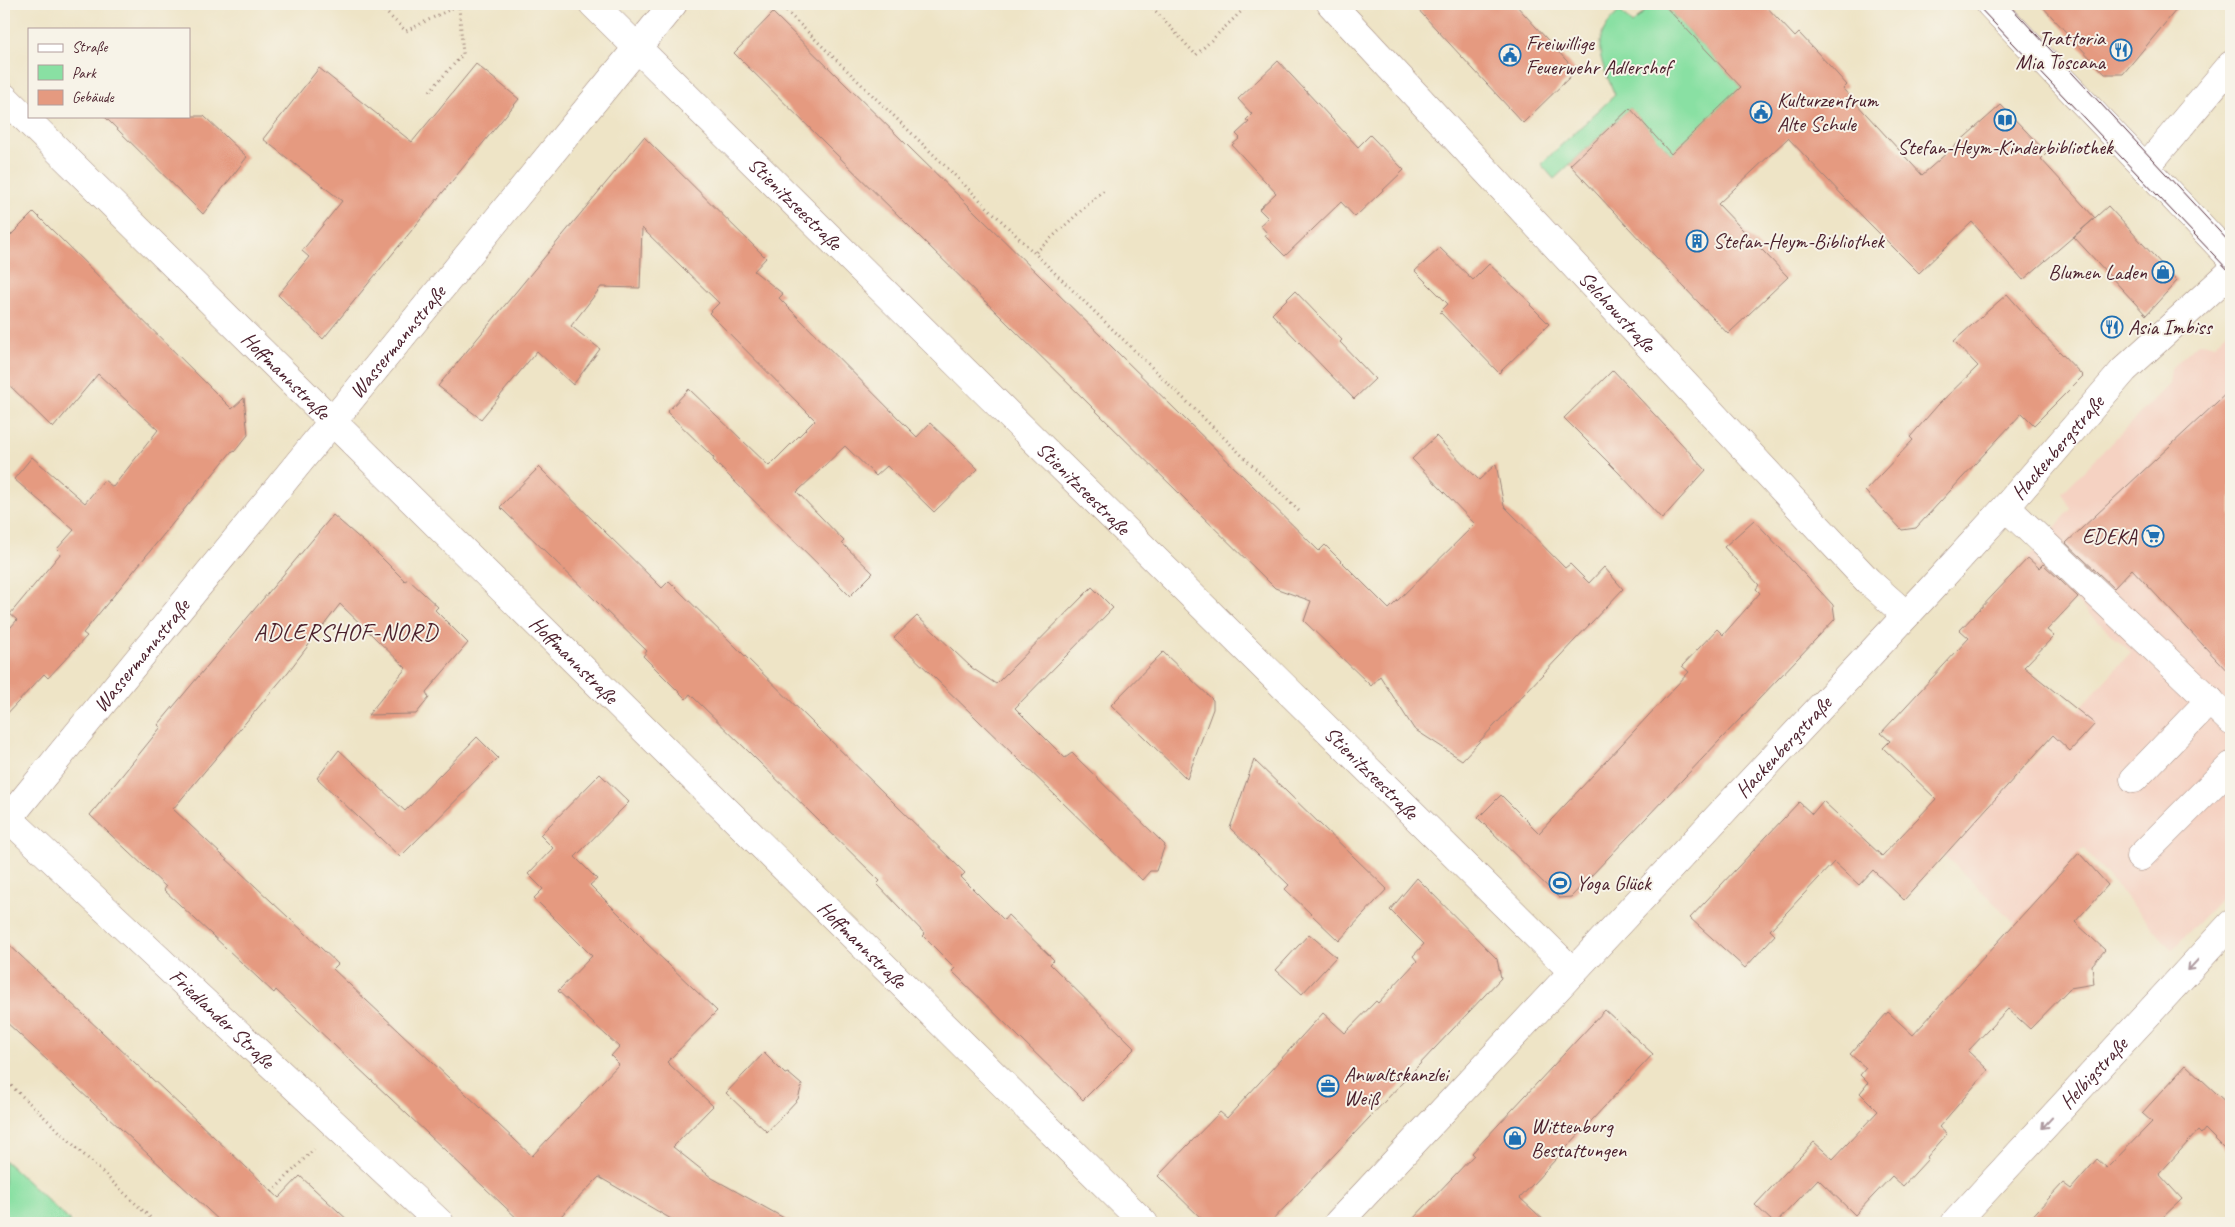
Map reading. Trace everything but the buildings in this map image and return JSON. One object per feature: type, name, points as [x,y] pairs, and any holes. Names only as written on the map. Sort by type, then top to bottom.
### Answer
[{"type":"street","name":"Stienitzseestraße","points":[[593,4],[1573,972]]},
{"type":"street","name":"Wassermannstraße","points":[[6,817],[333,422],[673,4]]},
{"type":"street","name":"Selchowstraße","points":[[1331,4],[1868,581],[1906,615]]},
{"type":"street","points":[[1990,4],[2231,258]]},
{"type":"street","points":[[2145,168],[2231,65]]},
{"type":"street","name":"Hoffmannstraße","points":[[4,97],[1144,1223]]},
{"type":"street","name":"Hackenbergstraße","points":[[1338,1223],[2006,507],[2124,370],[2231,272]]},
{"type":"street","points":[[2006,507],[2231,721]]},
{"type":"street","points":[[2134,779],[2210,700]]},
{"type":"street","points":[[2140,857],[2231,766]]},
{"type":"street","name":"Friedlander Straße","points":[[6,817],[440,1223]]},
{"type":"street","name":"Helbigstraße","points":[[1955,1223],[2231,924]]},
{"type":"path","points":[[376,4],[406,31],[460,5],[463,54],[430,91]]},
{"type":"path","points":[[779,4],[1036,252],[1300,512]]},
{"type":"path","points":[[1149,4],[1196,55],[1249,4]]},
{"type":"path","points":[[1036,252],[1106,188]]},
{"type":"path","points":[[4,1079],[156,1223]]},
{"type":"path","points":[[272,1192],[314,1149]]},
{"type":"shaded area","points":[[2227,331],[2231,336],[2231,888],[2172,950],[2083,848],[2015,923],[1945,856],[2131,652],[2028,558],[2071,509],[2062,493],[2169,384],[2171,368],[2198,343],[2215,344]]},
{"type":"green space","points":[[1652,4],[1663,4],[1741,87],[1671,154],[1630,108],[1554,179],[1541,164],[1615,95],[1605,71],[1600,51],[1603,31],[1620,11],[1632,24]]},
{"type":"green space","points":[[4,1160],[72,1223],[4,1223]]},
{"type":"tram line","points":[[1976,4],[2231,273]]},
{"type":"tram line","points":[[2008,4],[2231,244]]},
{"type":"place","name":"Trattoria Mia Toscana","points":[[2121,50]]},
{"type":"place","name":"Freiwillige Feuerwehr Adlershof","points":[[1510,55]]},
{"type":"place","name":"Kulturzentrum Alte Schule","points":[[1761,112]]},
{"type":"place","name":"Stefan-Heym-Kinderbibliothek","points":[[2005,120]]},
{"type":"place","name":"Stefan-Heym-Bibliothek","points":[[1697,241]]},
{"type":"place","name":"Blumen Laden","points":[[2163,272]]},
{"type":"place","name":"Asia Imbiss","points":[[2112,327]]},
{"type":"place","name":"EDEKA","points":[[2153,536]]},
{"type":"place","name":"Yoga Glück","points":[[1560,883]]},
{"type":"place","name":"Anwaltskanzlei Weiß","points":[[1328,1086]]},
{"type":"place","name":"Wittenburg Bestattungen","points":[[1515,1138]]},
{"type":"district","name":"ADLERSHOF-NORD","points":[[346,632]]}]
